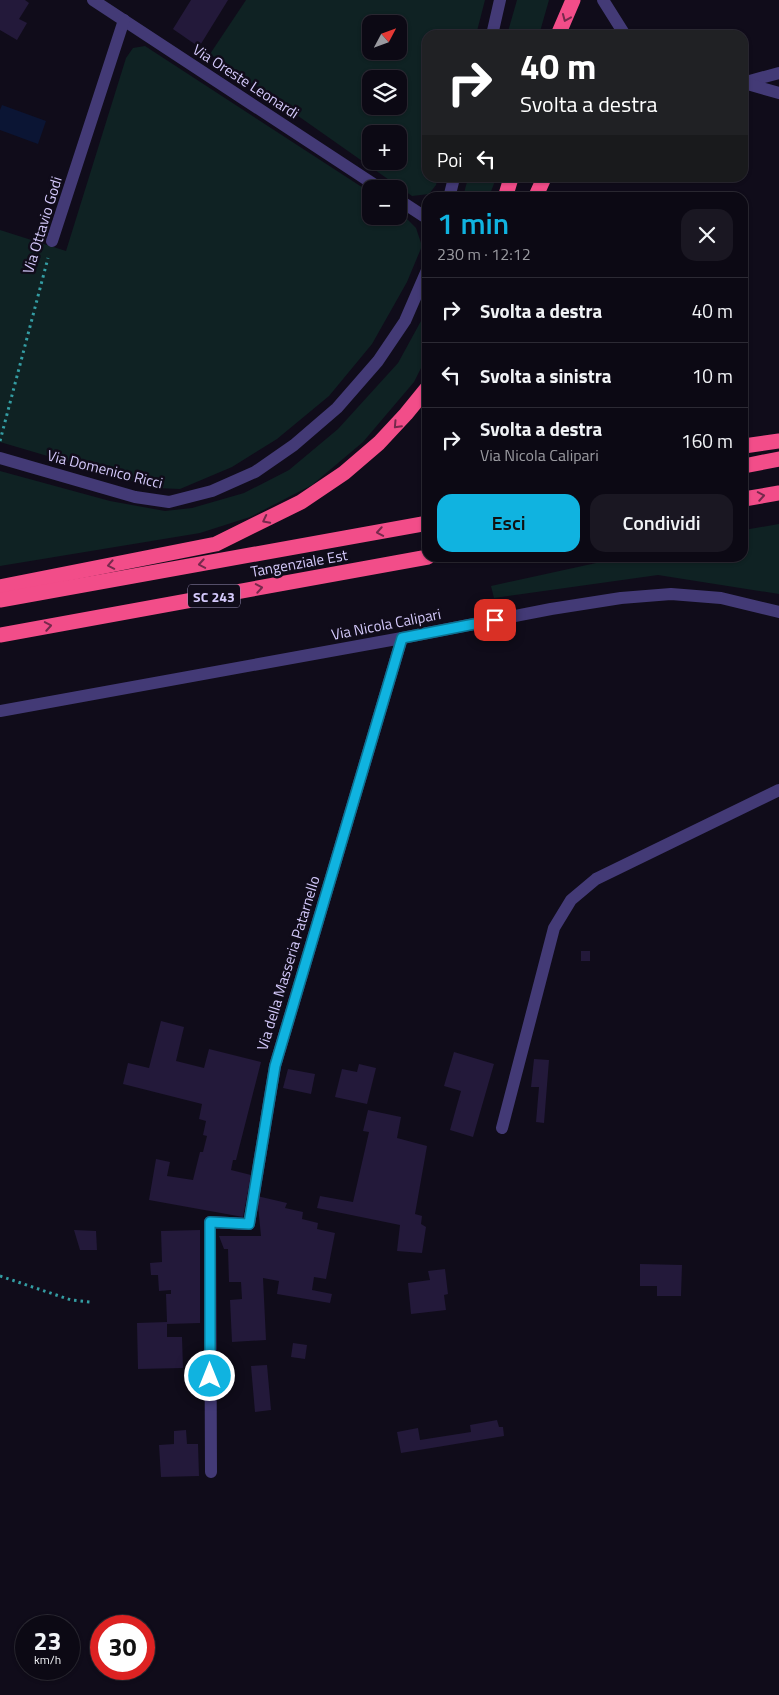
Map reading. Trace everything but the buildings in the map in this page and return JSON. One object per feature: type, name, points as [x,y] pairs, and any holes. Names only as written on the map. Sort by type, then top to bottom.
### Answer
[{"type":"highway","points":[[560,30],[573,0]]},
{"type":"highway","points":[[0,587],[216,544],[301,502],[344,473],[379,443],[422,394]]},
{"type":"highway","points":[[748,445],[779,441]]},
{"type":"highway","points":[[748,465],[779,459]]},
{"type":"highway","points":[[748,498],[779,493]]},
{"type":"highway","name":"Tangenziale Est","points":[[0,600],[422,524]]},
{"type":"highway","name":"Tangenziale Est","points":[[0,635],[422,558]]},
{"type":"street","name":"Via Oreste Leonardi","points":[[93,0],[367,180]]},
{"type":"street","points":[[493,30],[500,0]]},
{"type":"street","points":[[603,0],[622,30]]},
{"type":"street","name":"Via Ottavio Godi","points":[[52,241],[124,20]]},
{"type":"street","points":[[748,82],[779,73]]},
{"type":"street","points":[[748,84],[779,93]]},
{"type":"street","points":[[407,205],[422,215]]},
{"type":"street","name":"Via Domenico Ricci","points":[[0,458],[136,497],[169,502],[212,491],[255,472],[302,439],[337,408],[378,361],[405,321],[422,282]]},
{"type":"street","name":"Via Nicola Calipari","points":[[0,711],[551,609],[620,598],[671,594],[721,598],[779,612]]},
{"type":"street","name":"Via della Masseria Patarnello","points":[[211,1472],[210,1222],[249,1224],[275,1066],[402,638]]},
{"type":"street","points":[[502,1128],[554,928],[571,900],[596,880],[779,790]]},
{"type":"path","name":"Via Ottavio Godi","points":[[0,442],[52,241]]},
{"type":"path","points":[[0,1276],[71,1300],[90,1302]]},
{"type":"green space","points":[[246,0],[485,0],[477,30],[422,30],[422,182],[437,182],[431,192],[422,192],[422,195],[412,196],[407,192],[407,180],[389,180],[375,170],[407,170],[407,125],[362,125],[362,161],[210,54]]},
{"type":"green space","points":[[517,0],[549,0],[540,30],[508,30]]},
{"type":"green space","points":[[145,46],[362,187],[362,225],[407,225],[407,219],[416,228],[422,246],[407,282],[372,344],[329,396],[277,439],[232,467],[180,489],[156,488],[0,442],[0,230],[66,251],[126,58],[133,48]]},
{"type":"green space","points":[[467,182],[495,182],[491,192],[464,192]]},
{"type":"green space","points":[[422,319],[422,366],[414,382],[363,442],[312,485],[250,517],[200,533],[0,566],[0,471],[110,501],[165,511],[192,508],[244,493],[289,470],[338,429],[398,363]]},
{"type":"green space","points":[[779,524],[779,594],[658,575],[494,598],[491,586],[601,562],[748,562],[748,529]]},
{"type":"water","points":[[2,105],[46,121],[38,144],[0,130],[0,110]]},
{"type":"route","points":[[210,1376],[210,1222],[249,1224],[275,1066],[402,638],[495,620]]}]
